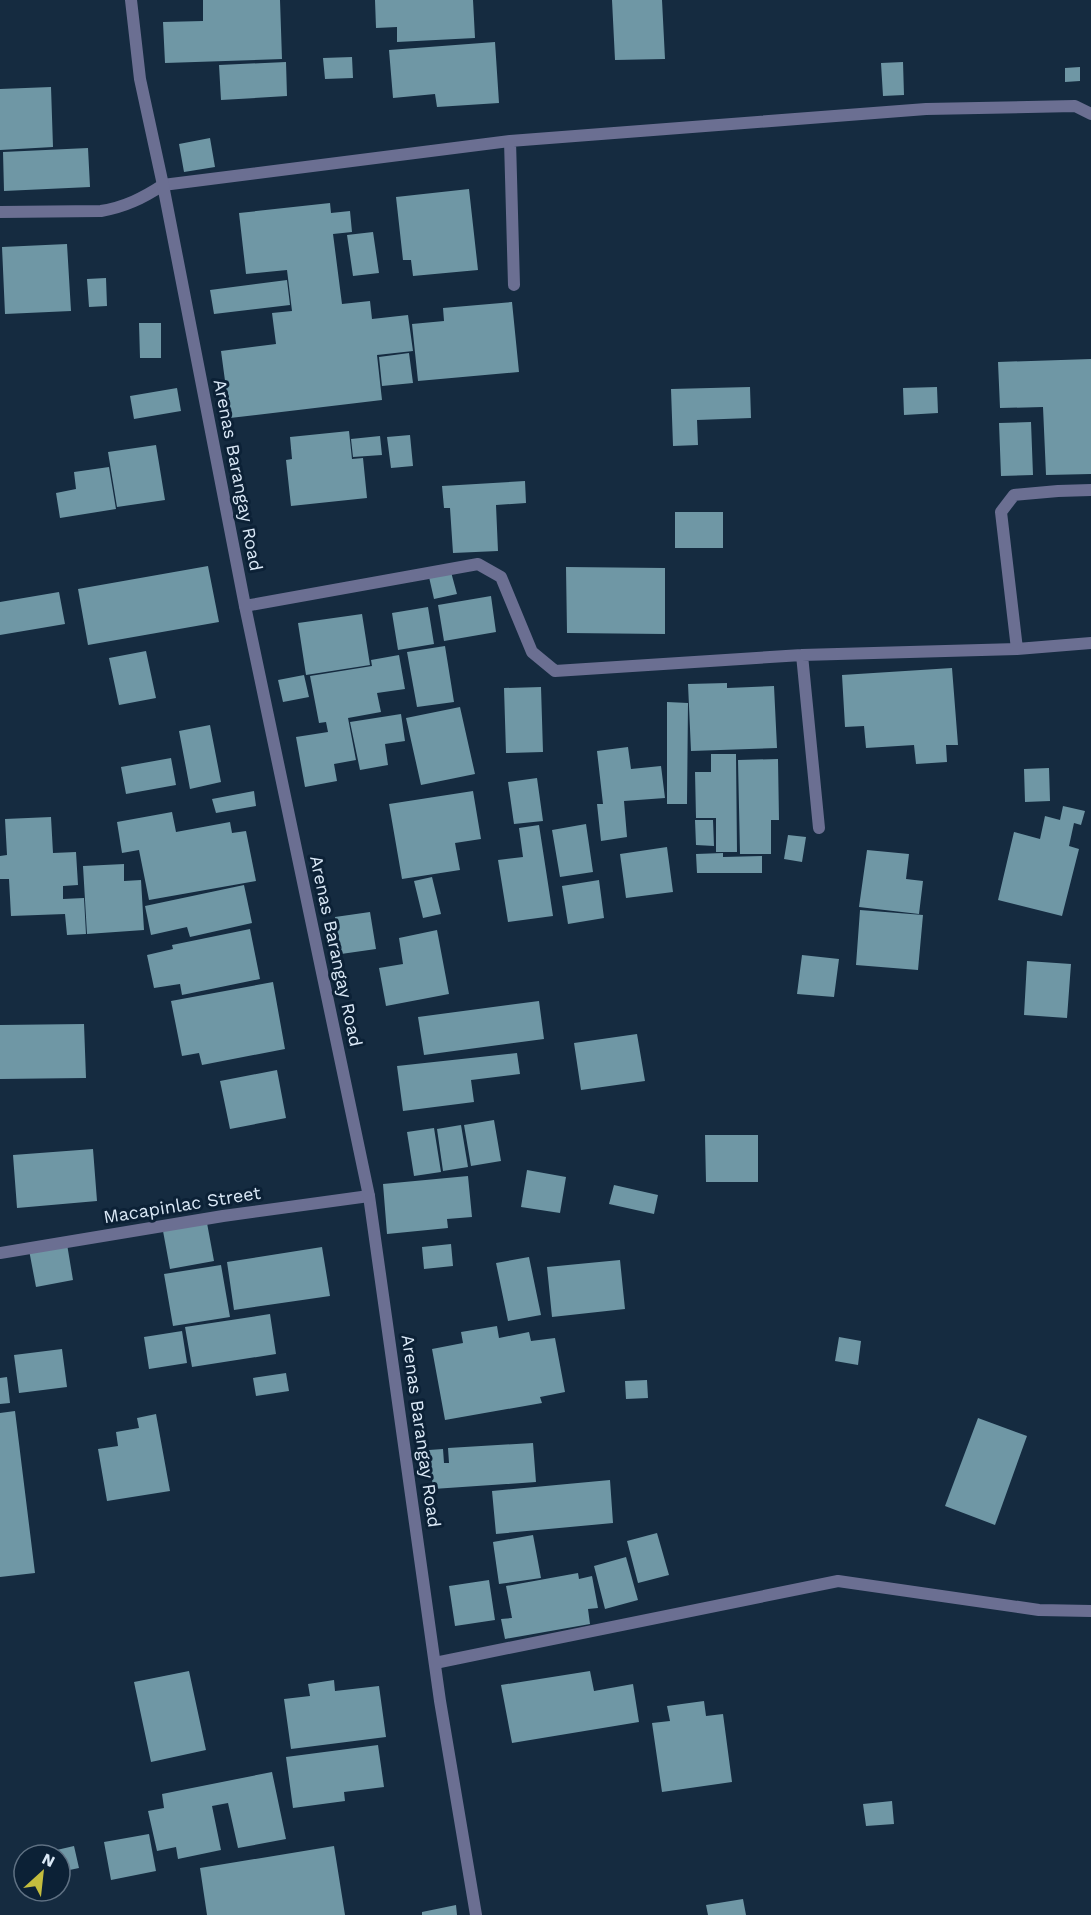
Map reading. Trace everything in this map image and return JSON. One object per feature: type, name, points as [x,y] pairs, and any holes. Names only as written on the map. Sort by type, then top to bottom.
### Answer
[{"type":"street","name":"Arenas Barangay Road","points":[[131,0],[140,79],[164,185],[245,606],[369,1196],[435,1663],[476,1915]]},
{"type":"street","points":[[0,212],[101,211],[140,200],[164,185],[510,141],[926,109],[1075,106],[1091,114]]},
{"type":"street","points":[[510,141],[514,285]]},
{"type":"street","points":[[1017,649],[1001,512],[1014,495],[1091,490]]},
{"type":"street","points":[[245,606],[478,564],[501,577],[532,652],[555,671],[802,655],[1017,649],[1091,642]]},
{"type":"street","points":[[802,655],[819,828]]},
{"type":"street","name":"Macapinlac Street","points":[[0,1253],[223,1216],[369,1196]]},
{"type":"street","points":[[435,1663],[838,1581],[1039,1610],[1091,1611]]},
{"type":"building","points":[[203,0],[280,0],[282,59],[165,63],[163,22],[203,21]]},
{"type":"building","points":[[375,0],[473,0],[475,38],[397,42],[397,27],[376,28]]},
{"type":"building","points":[[612,0],[662,0],[665,59],[615,60]]},
{"type":"building","points":[[495,42],[499,103],[437,107],[435,94],[393,98],[389,50]]},
{"type":"building","points":[[352,57],[353,78],[325,79],[323,58]]},
{"type":"building","points":[[286,62],[287,96],[221,100],[219,65]]},
{"type":"building","points":[[903,62],[904,95],[883,96],[881,63]]},
{"type":"building","points":[[1080,67],[1080,81],[1065,82],[1065,68]]},
{"type":"building","points":[[51,87],[53,147],[0,150],[0,89]]},
{"type":"building","points":[[210,138],[215,167],[184,172],[179,144]]},
{"type":"building","points":[[88,148],[90,187],[4,191],[3,152]]},
{"type":"building","points":[[469,189],[478,270],[413,276],[411,260],[403,260],[396,197]]},
{"type":"building","points":[[330,203],[331,213],[350,211],[352,232],[333,234],[342,304],[370,301],[372,319],[408,315],[413,351],[377,355],[382,400],[230,418],[221,351],[276,344],[272,313],[292,311],[287,270],[246,274],[239,213]]},
{"type":"building","points":[[373,232],[379,273],[353,276],[347,235]]},
{"type":"building","points":[[67,244],[71,311],[5,314],[2,247]]},
{"type":"building","points":[[106,278],[107,306],[89,307],[87,279]]},
{"type":"building","points":[[287,280],[290,305],[214,314],[210,290]]},
{"type":"building","points":[[512,302],[519,372],[418,381],[412,324],[444,321],[443,308]]},
{"type":"building","points":[[139,323],[161,323],[161,358],[140,358]]},
{"type":"building","points":[[409,353],[413,383],[382,386],[379,357]]},
{"type":"building","points":[[1091,359],[1091,474],[1046,475],[1043,407],[1000,408],[998,362]]},
{"type":"building","points":[[750,387],[751,418],[697,420],[698,445],[673,446],[671,389]]},
{"type":"building","points":[[937,387],[938,413],[904,415],[903,388]]},
{"type":"building","points":[[177,388],[181,411],[134,419],[130,396]]},
{"type":"building","points":[[1031,422],[1033,475],[1001,476],[999,423]]},
{"type":"building","points":[[349,431],[352,459],[363,458],[367,498],[291,506],[286,460],[292,459],[290,437]]},
{"type":"building","points":[[410,435],[413,466],[391,468],[387,437]]},
{"type":"building","points":[[380,436],[382,455],[353,457],[351,439]]},
{"type":"building","points":[[156,445],[165,500],[117,507],[108,452]]},
{"type":"building","points":[[109,467],[116,509],[60,518],[56,493],[76,489],[74,472]]},
{"type":"building","points":[[525,481],[526,503],[496,505],[498,551],[453,553],[450,508],[444,508],[442,486]]},
{"type":"building","points":[[675,512],[723,512],[723,548],[675,548]]},
{"type":"building","points":[[208,566],[219,622],[88,645],[78,589]]},
{"type":"building","points":[[566,567],[665,568],[665,634],[567,633]]},
{"type":"building","points":[[451,572],[457,594],[434,599],[429,577]]},
{"type":"building","points":[[59,592],[65,624],[0,635],[0,602]]},
{"type":"building","points":[[491,596],[496,632],[444,641],[438,605]]},
{"type":"building","points":[[428,607],[434,644],[398,650],[392,613]]},
{"type":"building","points":[[362,614],[370,665],[306,675],[298,623]]},
{"type":"building","points":[[445,646],[454,702],[417,707],[407,652]]},
{"type":"building","points":[[146,651],[156,698],[119,705],[109,658]]},
{"type":"building","points":[[399,655],[405,689],[377,693],[381,712],[348,718],[356,760],[334,764],[337,781],[305,787],[296,737],[328,732],[326,722],[319,723],[310,676],[372,666],[371,660]]},
{"type":"building","points":[[952,668],[958,745],[946,745],[947,762],[916,764],[914,745],[866,748],[864,726],[845,727],[842,675]]},
{"type":"building","points":[[304,675],[309,697],[283,702],[278,680]]},
{"type":"building","points":[[727,683],[727,688],[774,686],[777,748],[691,751],[688,684]]},
{"type":"building","points":[[541,687],[543,752],[506,753],[504,688]]},
{"type":"building","points":[[667,702],[688,703],[687,804],[667,804]]},
{"type":"building","points":[[460,707],[475,774],[421,785],[406,718]]},
{"type":"building","points":[[401,714],[405,741],[385,744],[388,765],[360,770],[350,722]]},
{"type":"building","points":[[210,725],[221,782],[190,789],[179,731]]},
{"type":"building","points":[[628,747],[631,769],[661,766],[665,798],[624,801],[627,837],[601,841],[597,804],[603,804],[597,751]]},
{"type":"building","points":[[711,754],[736,754],[737,852],[716,852],[716,818],[696,818],[695,772],[711,772]]},
{"type":"building","points":[[171,758],[176,785],[126,794],[121,767]]},
{"type":"building","points":[[778,759],[779,820],[771,820],[771,854],[740,854],[738,760]]},
{"type":"building","points":[[1049,768],[1050,801],[1025,802],[1024,769]]},
{"type":"building","points":[[537,778],[543,821],[514,824],[508,782]]},
{"type":"building","points":[[254,791],[256,806],[216,813],[212,799]]},
{"type":"building","points":[[473,791],[481,839],[455,843],[460,870],[402,879],[389,804]]},
{"type":"building","points":[[1063,806],[1085,811],[1081,825],[1074,823],[1069,846],[1079,849],[1062,916],[998,900],[1014,832],[1040,839],[1045,816],[1060,820]]},
{"type":"building","points":[[172,812],[176,832],[230,822],[232,833],[246,831],[256,881],[149,900],[139,850],[122,853],[117,822]]},
{"type":"building","points":[[51,817],[53,853],[76,852],[78,885],[63,886],[63,899],[84,898],[86,934],[67,935],[65,914],[11,916],[9,879],[0,879],[0,856],[7,855],[5,819]]},
{"type":"building","points":[[695,820],[713,820],[714,846],[696,845]]},
{"type":"building","points":[[586,824],[593,872],[560,877],[552,830]]},
{"type":"building","points":[[539,825],[553,916],[508,922],[498,860],[523,857],[519,828]]},
{"type":"building","points":[[788,835],[806,837],[802,862],[784,859]]},
{"type":"building","points":[[667,847],[673,892],[626,898],[620,854]]},
{"type":"building","points":[[867,850],[909,854],[906,879],[923,881],[919,914],[859,907]]},
{"type":"building","points":[[723,853],[723,857],[762,856],[762,873],[697,873],[696,854]]},
{"type":"building","points":[[124,864],[124,881],[141,880],[144,930],[87,934],[83,866]]},
{"type":"building","points":[[432,877],[441,914],[423,918],[414,881]]},
{"type":"building","points":[[599,880],[604,918],[568,924],[562,886]]},
{"type":"building","points":[[244,885],[252,923],[190,937],[187,927],[151,935],[145,906]]},
{"type":"building","points":[[860,910],[923,915],[918,970],[856,965]]},
{"type":"building","points":[[370,912],[376,949],[341,954],[335,917]]},
{"type":"building","points":[[250,929],[260,979],[182,995],[180,984],[154,988],[147,955],[173,949],[172,945]]},
{"type":"building","points":[[437,930],[449,994],[386,1006],[379,968],[403,964],[399,938]]},
{"type":"building","points":[[802,955],[839,959],[834,997],[797,994]]},
{"type":"building","points":[[1027,961],[1071,964],[1067,1018],[1024,1015]]},
{"type":"building","points":[[273,982],[285,1049],[202,1065],[199,1053],[182,1056],[171,1001]]},
{"type":"building","points":[[539,1001],[544,1039],[424,1055],[418,1017]]},
{"type":"building","points":[[84,1024],[86,1078],[0,1079],[0,1025]]},
{"type":"building","points":[[637,1034],[645,1081],[581,1090],[574,1043]]},
{"type":"building","points":[[517,1053],[520,1074],[471,1080],[474,1102],[403,1111],[397,1066]]},
{"type":"building","points":[[277,1070],[286,1118],[230,1129],[220,1081]]},
{"type":"building","points":[[494,1120],[501,1161],[471,1166],[464,1125]]},
{"type":"building","points":[[461,1125],[468,1167],[443,1171],[437,1129]]},
{"type":"building","points":[[434,1128],[441,1172],[414,1176],[407,1132]]},
{"type":"building","points":[[705,1135],[758,1135],[758,1182],[706,1182]]},
{"type":"building","points":[[93,1149],[97,1201],[17,1208],[13,1155]]},
{"type":"building","points":[[527,1170],[566,1177],[560,1213],[521,1207]]},
{"type":"building","points":[[468,1176],[472,1217],[447,1219],[448,1228],[387,1234],[383,1184]]},
{"type":"building","points":[[614,1185],[658,1195],[654,1214],[609,1204]]},
{"type":"building","points":[[207,1223],[214,1261],[170,1269],[163,1231]]},
{"type":"building","points":[[67,1244],[73,1280],[36,1287],[29,1250]]},
{"type":"building","points":[[451,1244],[453,1266],[424,1269],[422,1247]]},
{"type":"building","points":[[322,1247],[330,1296],[234,1310],[227,1262]]},
{"type":"building","points":[[529,1257],[541,1315],[508,1321],[496,1263]]},
{"type":"building","points":[[620,1260],[625,1309],[552,1317],[547,1267]]},
{"type":"building","points":[[221,1265],[230,1317],[173,1326],[164,1274]]},
{"type":"building","points":[[270,1314],[276,1354],[192,1367],[185,1327]]},
{"type":"building","points":[[497,1326],[499,1338],[529,1332],[531,1341],[555,1338],[565,1392],[540,1397],[542,1403],[445,1420],[432,1349],[463,1343],[461,1332]]},
{"type":"building","points":[[182,1331],[187,1363],[149,1369],[144,1337]]},
{"type":"building","points":[[839,1337],[861,1341],[858,1365],[835,1361]]},
{"type":"building","points":[[62,1349],[67,1387],[19,1393],[14,1355]]},
{"type":"building","points":[[286,1373],[289,1391],[256,1396],[253,1378]]},
{"type":"building","points":[[7,1377],[10,1403],[0,1404],[0,1378]]},
{"type":"building","points":[[647,1380],[648,1398],[626,1399],[625,1381]]},
{"type":"building","points":[[15,1411],[35,1573],[0,1577],[0,1413]]},
{"type":"building","points":[[156,1414],[170,1491],[107,1501],[98,1449],[118,1446],[116,1432],[139,1428],[137,1418]]},
{"type":"building","points":[[978,1418],[1027,1436],[995,1525],[945,1506]]},
{"type":"building","points":[[533,1443],[536,1482],[433,1489],[429,1450],[443,1449],[444,1463],[449,1463],[448,1448]]},
{"type":"building","points":[[610,1480],[613,1523],[496,1534],[492,1491]]},
{"type":"building","points":[[657,1533],[669,1575],[638,1583],[627,1541]]},
{"type":"building","points":[[533,1535],[541,1578],[499,1584],[493,1542]]},
{"type":"building","points":[[626,1557],[638,1600],[605,1609],[594,1566]]},
{"type":"building","points":[[578,1573],[579,1579],[592,1576],[598,1608],[588,1609],[590,1624],[505,1639],[501,1619],[512,1618],[506,1586]]},
{"type":"building","points":[[489,1580],[495,1620],[455,1626],[449,1586]]},
{"type":"building","points":[[189,1671],[206,1750],[151,1762],[134,1682]]},
{"type":"building","points":[[590,1671],[594,1691],[633,1684],[639,1722],[512,1743],[501,1685]]},
{"type":"building","points":[[334,1680],[335,1691],[379,1686],[386,1737],[291,1749],[284,1699],[310,1696],[308,1684]]},
{"type":"building","points":[[704,1701],[706,1716],[723,1714],[732,1782],[662,1792],[652,1723],[670,1721],[667,1706]]},
{"type":"building","points":[[378,1745],[384,1787],[344,1792],[345,1801],[293,1808],[286,1757]]},
{"type":"building","points":[[272,1772],[286,1839],[238,1848],[228,1803],[212,1806],[221,1850],[178,1859],[176,1847],[157,1851],[148,1811],[164,1808],[162,1794]]},
{"type":"building","points":[[892,1801],[894,1824],[866,1826],[863,1804]]},
{"type":"building","points":[[149,1834],[156,1871],[111,1880],[104,1842]]},
{"type":"building","points":[[72,1846],[74,1846],[79,1868],[72,1869]]},
{"type":"building","points":[[334,1846],[345,1915],[207,1915],[200,1868]]},
{"type":"building","points":[[743,1899],[746,1915],[708,1915],[706,1905]]},
{"type":"building","points":[[456,1905],[457,1915],[422,1915],[422,1912]]}]
